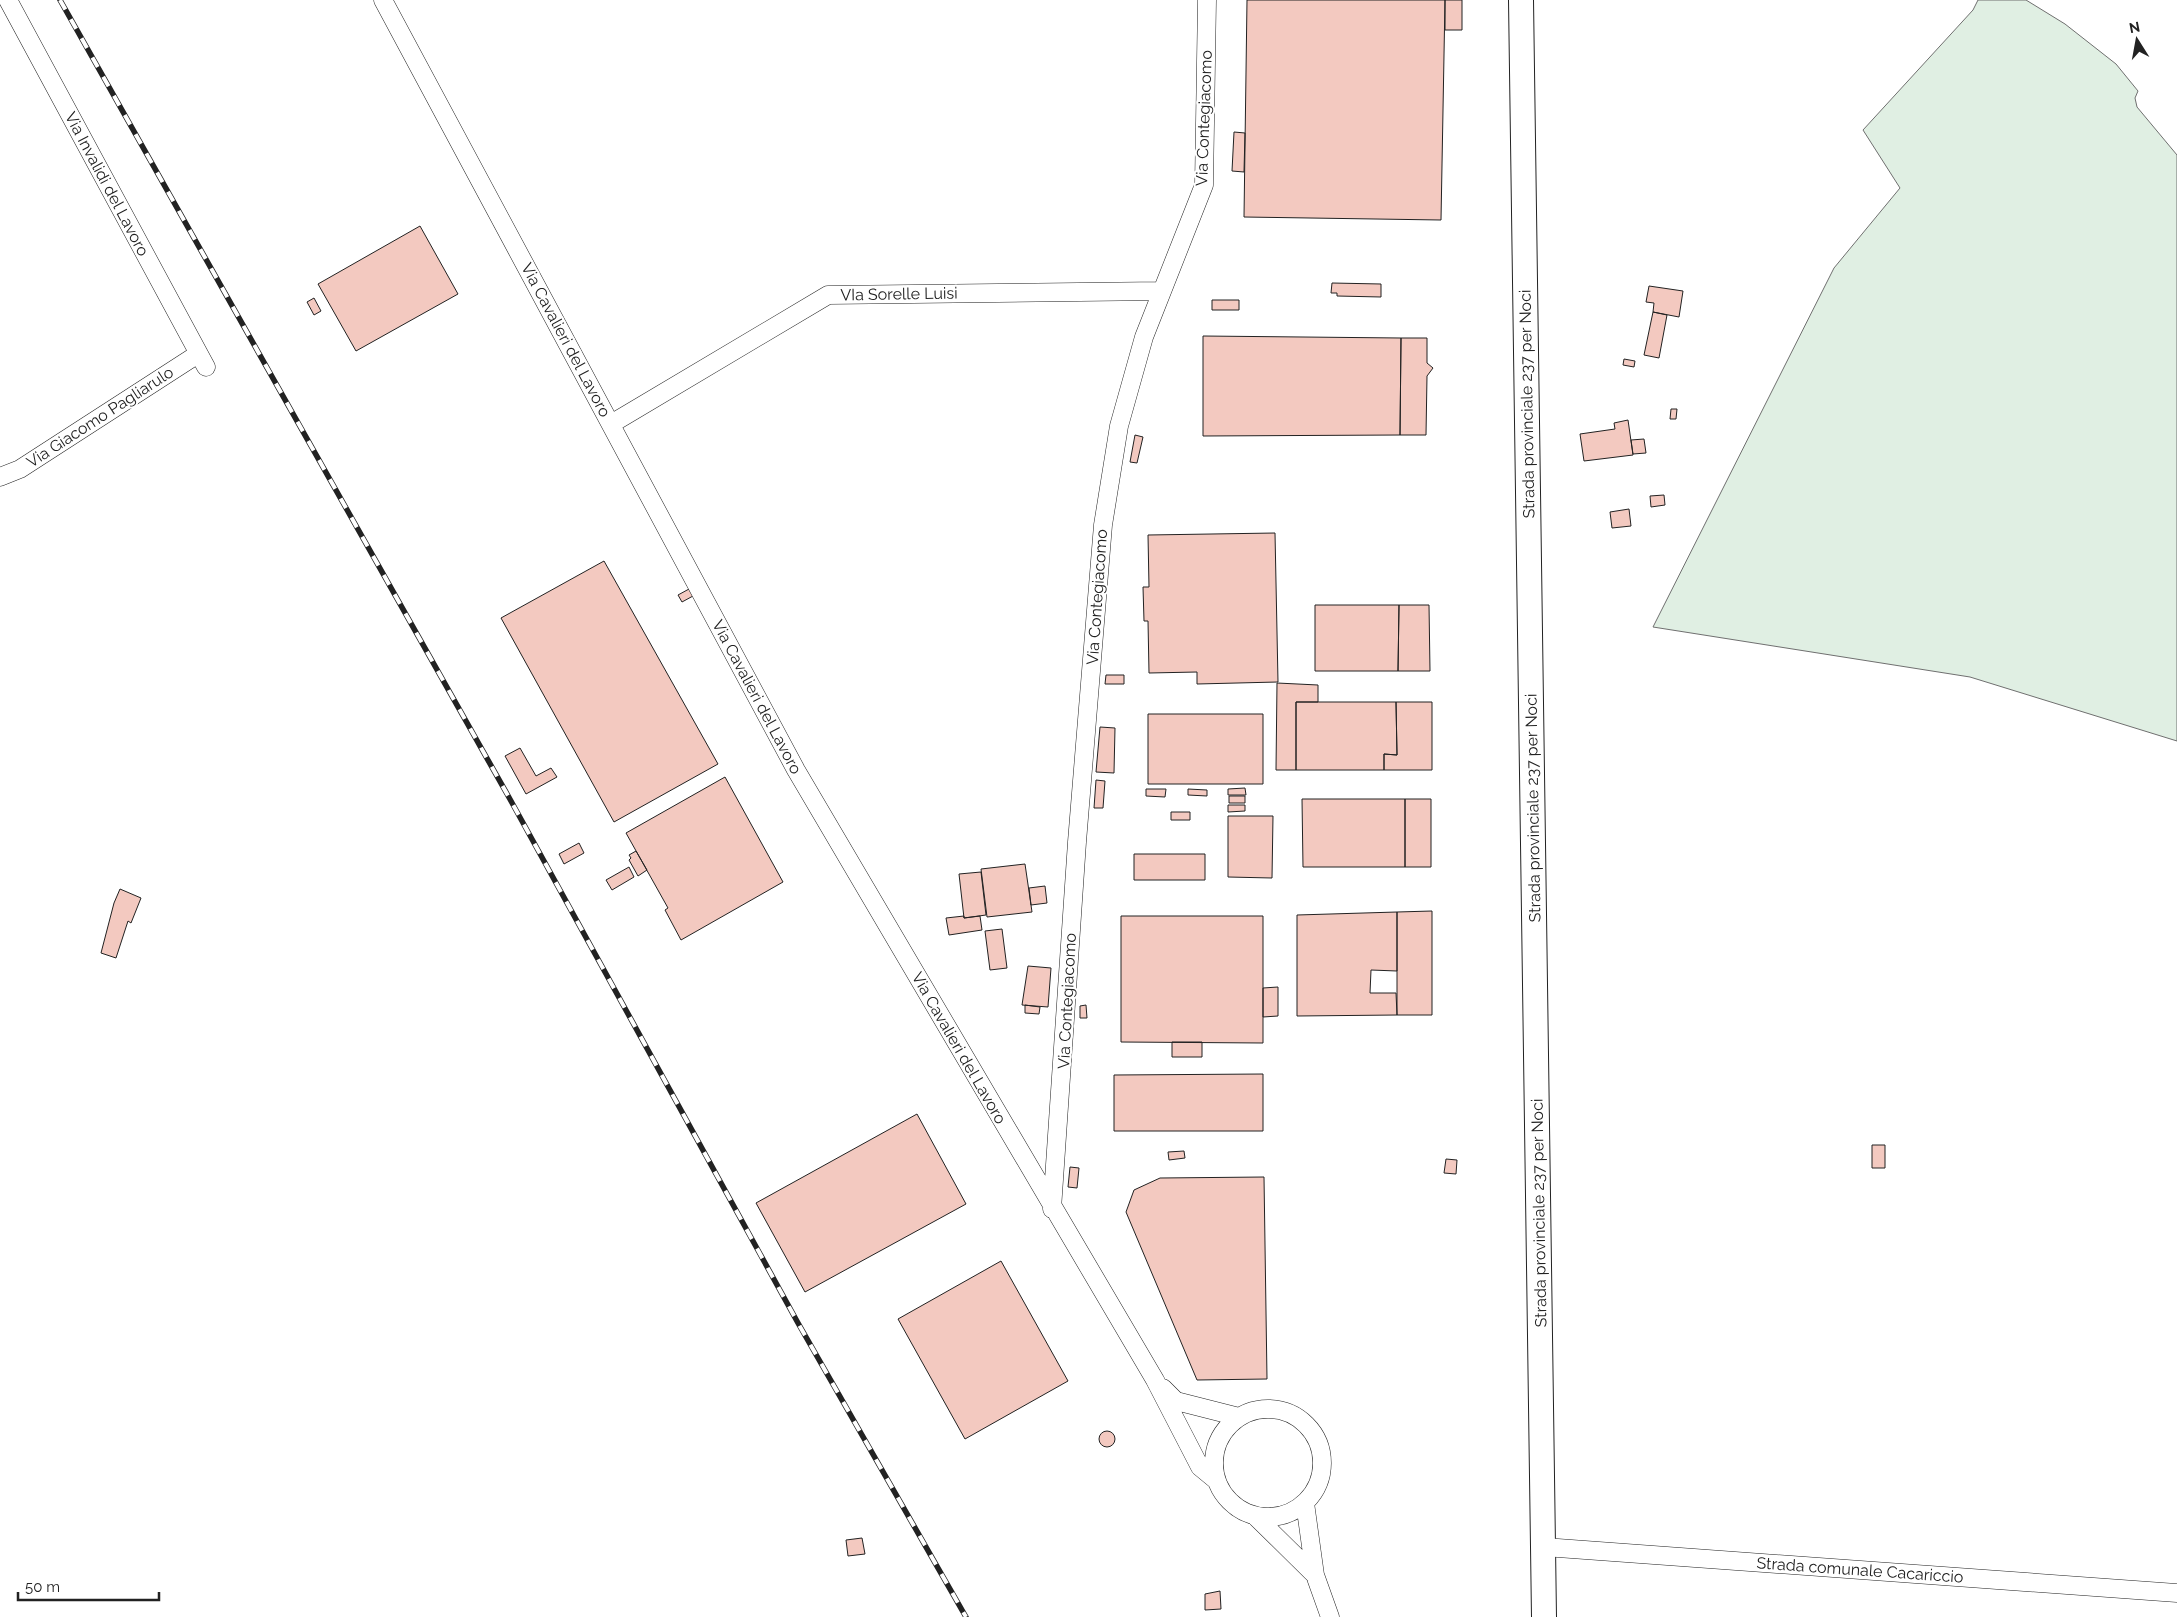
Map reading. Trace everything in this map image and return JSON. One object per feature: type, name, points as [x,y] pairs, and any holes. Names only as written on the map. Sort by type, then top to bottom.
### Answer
[{"type":"main road","name":"Strada provinciale 237 per Noci","points":[[1521,0],[1544,1615]]},
{"type":"street","name":"Via Invalidi del Lavoro","points":[[8,0],[202,361]]},
{"type":"street","name":"Via Cavalieri del Lavoro","points":[[383,0],[796,770],[1052,1209],[1155,1380],[1200,1467],[1217,1481]]},
{"type":"street","name":"Via Contegiacomo","points":[[1052,1209],[1063,1072],[1077,842],[1103,525],[1119,426],[1144,337],[1204,185],[1207,0]]},
{"type":"street","name":"VIa Sorelle Luisi","points":[[611,424],[828,295],[1162,291]]},
{"type":"street","name":"Via Giacomo Pagliarulo","points":[[0,476],[20,469],[202,361]]},
{"type":"street","name":"Via Cavalieri del Lavoro","points":[[1155,1380],[1176,1401],[1239,1417]]},
{"type":"street","name":"Via Cavalieri del Lavoro","points":[[1274,1409],[1291,1414],[1306,1424],[1316,1438],[1322,1454],[1322,1472],[1316,1489],[1305,1503],[1290,1513],[1273,1517],[1256,1516],[1239,1509],[1225,1497],[1217,1481],[1214,1463],[1217,1445],[1226,1429],[1239,1417],[1256,1410],[1274,1409]]},
{"type":"street","points":[[1305,1503],[1315,1575],[1330,1617]]},
{"type":"street","points":[[1256,1516],[1315,1575]]},
{"type":"street","name":"Strada comunale Cacariccio","points":[[1544,1546],[2177,1593]]},
{"type":"green space","points":[[1978,0],[2026,0],[2065,24],[2116,64],[2138,91],[2135,98],[2137,107],[2177,155],[2177,741],[1970,677],[1653,627],[1834,268],[1900,188],[1863,130],[1973,10]]},
{"type":"building","points":[[1247,0],[1445,0],[1441,220],[1244,217]]},
{"type":"building","points":[[1445,0],[1462,0],[1462,30],[1445,30]]},
{"type":"building","points":[[1234,132],[1245,133],[1244,172],[1232,171]]},
{"type":"building","points":[[420,226],[458,294],[356,351],[318,284]]},
{"type":"building","points":[[1332,283],[1381,284],[1381,297],[1337,296],[1337,293],[1331,293]]},
{"type":"building","points":[[1649,286],[1683,291],[1679,317],[1653,312],[1654,303],[1646,302]]},
{"type":"building","points":[[314,298],[321,311],[314,315],[307,302]]},
{"type":"building","points":[[1212,300],[1239,300],[1239,310],[1212,310]]},
{"type":"building","points":[[1653,312],[1667,315],[1659,358],[1644,355]]},
{"type":"building","points":[[1203,336],[1401,338],[1400,435],[1203,436]]},
{"type":"building","points":[[1401,338],[1427,338],[1427,363],[1433,368],[1427,376],[1426,435],[1400,435]]},
{"type":"building","points":[[1624,359],[1635,361],[1634,367],[1623,365]]},
{"type":"building","points":[[1671,409],[1677,409],[1676,419],[1670,419]]},
{"type":"building","points":[[1628,420],[1633,455],[1584,461],[1580,434],[1615,429],[1614,423]]},
{"type":"building","points":[[1135,435],[1143,437],[1137,463],[1130,462]]},
{"type":"building","points":[[1644,439],[1646,453],[1633,454],[1631,440]]},
{"type":"building","points":[[1664,495],[1665,505],[1651,507],[1650,496]]},
{"type":"building","points":[[1629,509],[1631,526],[1612,528],[1610,512]]},
{"type":"building","points":[[1275,533],[1278,682],[1197,684],[1197,672],[1149,673],[1148,621],[1144,621],[1143,587],[1149,587],[1148,535]]},
{"type":"building","points":[[604,561],[718,764],[614,822],[501,618]]},
{"type":"building","points":[[689,589],[693,596],[682,602],[678,595]]},
{"type":"building","points":[[1315,605],[1399,605],[1398,671],[1315,671]]},
{"type":"building","points":[[1399,605],[1429,605],[1430,671],[1398,671]]},
{"type":"building","points":[[1106,675],[1124,675],[1124,684],[1105,684]]},
{"type":"building","points":[[1277,683],[1318,685],[1318,702],[1296,702],[1296,770],[1276,770]]},
{"type":"building","points":[[1296,702],[1396,702],[1397,755],[1384,754],[1384,770],[1296,770]]},
{"type":"building","points":[[1396,702],[1432,702],[1432,770],[1384,770],[1384,754],[1397,755]]},
{"type":"building","points":[[1148,714],[1263,714],[1263,784],[1148,784]]},
{"type":"building","points":[[1100,727],[1115,728],[1114,773],[1096,772]]},
{"type":"building","points":[[520,748],[536,776],[551,768],[557,777],[526,794],[505,756]]},
{"type":"building","points":[[725,777],[783,882],[681,940],[665,910],[668,908],[626,833]]},
{"type":"building","points":[[1096,780],[1105,781],[1103,808],[1094,808]]},
{"type":"building","points":[[1245,788],[1246,795],[1228,795],[1228,789]]},
{"type":"building","points":[[1146,789],[1166,789],[1165,797],[1146,796]]},
{"type":"building","points":[[1188,789],[1207,790],[1207,796],[1188,795]]},
{"type":"building","points":[[1229,796],[1245,796],[1245,803],[1229,803]]},
{"type":"building","points":[[1302,799],[1405,799],[1405,867],[1303,867]]},
{"type":"building","points":[[1405,799],[1431,799],[1431,867],[1405,867]]},
{"type":"building","points":[[1228,805],[1245,805],[1245,811],[1228,812]]},
{"type":"building","points":[[1171,812],[1190,812],[1190,820],[1171,820]]},
{"type":"building","points":[[1228,816],[1273,816],[1272,878],[1228,877]]},
{"type":"building","points":[[579,843],[584,853],[564,864],[559,854]]},
{"type":"building","points":[[636,851],[647,870],[638,876],[629,860],[631,858],[629,855]]},
{"type":"building","points":[[1134,854],[1205,854],[1205,880],[1134,880]]},
{"type":"building","points":[[1025,864],[1032,912],[987,917],[981,869]]},
{"type":"building","points":[[629,867],[634,877],[612,890],[606,880]]},
{"type":"building","points":[[981,872],[986,915],[964,918],[959,874]]},
{"type":"building","points":[[1045,886],[1047,903],[1031,905],[1029,888]]},
{"type":"building","points":[[120,889],[141,898],[131,923],[128,921],[116,958],[101,953],[114,903]]},
{"type":"building","points":[[1432,911],[1432,1015],[1397,1015],[1397,912]]},
{"type":"building","points":[[1397,912],[1397,971],[1371,970],[1370,993],[1396,993],[1397,1015],[1297,1016],[1297,915]]},
{"type":"building","points":[[964,916],[964,918],[980,916],[982,930],[949,935],[946,918]]},
{"type":"building","points":[[1121,916],[1263,916],[1263,1043],[1121,1042]]},
{"type":"building","points":[[1002,929],[1007,968],[990,970],[985,931]]},
{"type":"building","points":[[1028,966],[1051,968],[1048,1007],[1022,1005]]},
{"type":"building","points":[[1278,987],[1278,1016],[1263,1017],[1263,988]]},
{"type":"building","points":[[1025,1005],[1040,1007],[1039,1014],[1025,1013]]},
{"type":"building","points":[[1086,1005],[1087,1018],[1080,1018],[1080,1006]]},
{"type":"building","points":[[1172,1042],[1202,1042],[1202,1057],[1172,1057]]},
{"type":"building","points":[[1263,1074],[1263,1131],[1114,1131],[1114,1075]]},
{"type":"building","points":[[917,1114],[966,1204],[805,1292],[756,1203]]},
{"type":"building","points":[[1872,1145],[1885,1145],[1885,1168],[1872,1168]]},
{"type":"building","points":[[1184,1151],[1185,1158],[1169,1160],[1168,1152]]},
{"type":"building","points":[[1446,1159],[1457,1160],[1456,1174],[1444,1173]]},
{"type":"building","points":[[1070,1167],[1079,1168],[1077,1188],[1068,1187]]},
{"type":"building","points":[[1264,1177],[1267,1379],[1197,1380],[1126,1212],[1134,1190],[1160,1178]]},
{"type":"building","points":[[1001,1261],[1068,1381],[965,1439],[898,1319]]},
{"type":"building","points":[[1107,1431],[1113,1433],[1115,1439],[1113,1445],[1107,1447],[1101,1445],[1099,1439],[1101,1433]]},
{"type":"building","points":[[862,1538],[865,1554],[848,1556],[846,1540]]},
{"type":"building","points":[[1220,1591],[1221,1609],[1205,1610],[1205,1594]]},
{"type":"railway","points":[[60,0],[511,801],[798,1323],[966,1617]]}]
